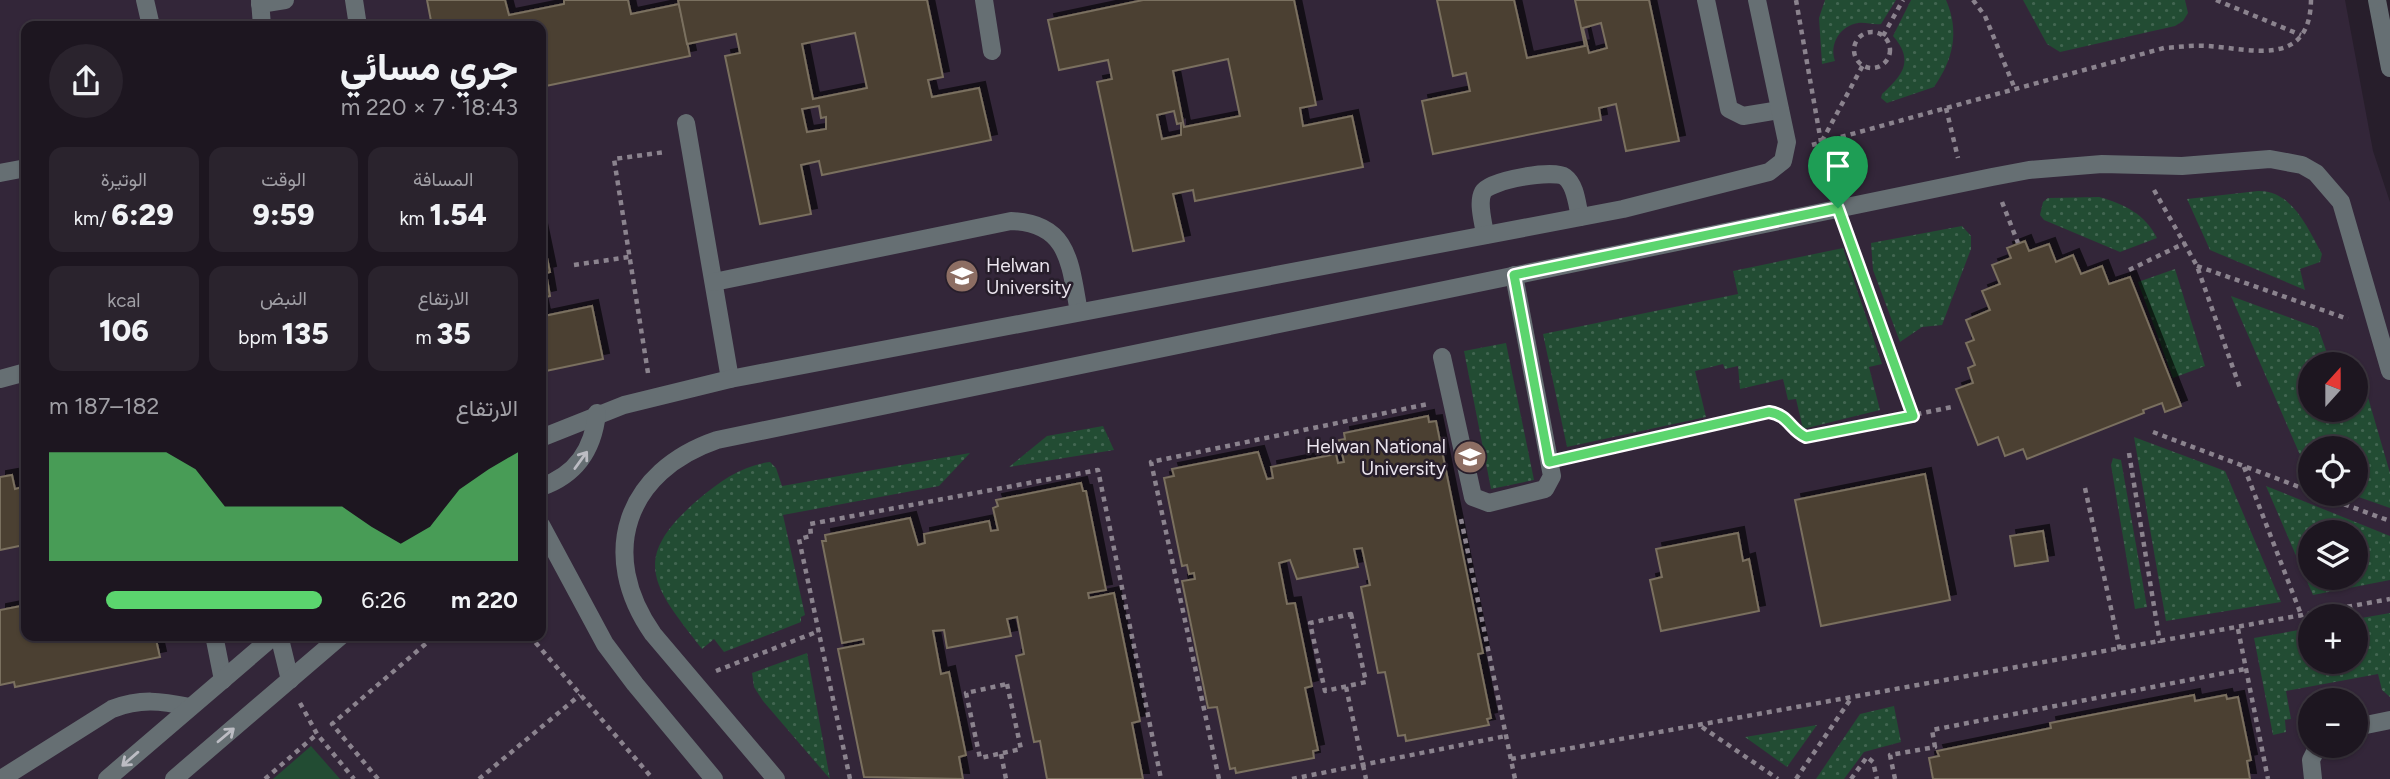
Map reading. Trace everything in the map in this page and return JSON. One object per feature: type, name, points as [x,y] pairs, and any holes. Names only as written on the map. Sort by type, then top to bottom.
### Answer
[{"type":"street","points":[[145,0],[150,21]]},
{"type":"street","points":[[262,21],[260,2],[285,0]]},
{"type":"street","points":[[354,0],[357,21]]},
{"type":"street","points":[[984,0],[992,51]]},
{"type":"street","points":[[1706,0],[1729,109],[1743,116],[1780,110]]},
{"type":"street","points":[[546,436],[597,414],[652,397],[730,379],[1580,217],[1664,200],[1769,172],[1777,168],[1787,152],[1757,0]]},
{"type":"street","points":[[2377,0],[2390,68]]},
{"type":"street","points":[[685,123],[730,379]]},
{"type":"street","points":[[776,779],[639,614],[629,591],[625,555],[630,518],[640,496],[673,460],[694,448],[717,440],[1838,208],[2065,166],[2205,165],[2270,159],[2294,163],[2316,173],[2341,202],[2390,372]]},
{"type":"street","points":[[0,173],[21,169]]},
{"type":"street","points":[[1485,235],[1481,199],[1486,188],[1551,173],[1563,175],[1572,183],[1580,217]]},
{"type":"street","points":[[713,282],[1010,221],[1023,221],[1045,229],[1063,245],[1069,257],[1079,312]]},
{"type":"street","points":[[1442,357],[1470,492],[1478,501],[1489,503],[1545,489],[1551,481],[1549,462],[1514,275]]},
{"type":"street","points":[[0,379],[21,373]]},
{"type":"street","points":[[546,485],[558,481],[582,460],[590,446],[597,414]]},
{"type":"street","points":[[546,534],[606,644],[635,684],[714,779]]},
{"type":"street","points":[[215,641],[223,680]]},
{"type":"street","points":[[107,779],[270,641]]},
{"type":"street","points":[[279,641],[290,680]]},
{"type":"street","points":[[174,779],[335,641]]},
{"type":"street","points":[[1,779],[112,709],[153,699],[190,707]]},
{"type":"street","points":[[2368,725],[2390,720]]},
{"type":"street","points":[[2312,758],[2313,779]]},
{"type":"path","points":[[1796,0],[1821,142]]},
{"type":"path","points":[[1884,36],[1903,0]]},
{"type":"path","points":[[1973,0],[1985,16],[2015,89]]},
{"type":"path","points":[[2216,0],[2301,34]]},
{"type":"path","points":[[1787,152],[2164,48],[2209,46],[2264,53],[2278,51],[2301,34],[2308,23],[2311,0]]},
{"type":"path","points":[[1867,32],[1884,36],[1888,43],[1887,60],[1880,66],[1863,65],[1854,52],[1860,36],[1867,32]]},
{"type":"path","points":[[1821,142],[1863,65]]},
{"type":"path","points":[[1946,108],[1963,183]]},
{"type":"path","points":[[652,397],[614,159],[690,148]]},
{"type":"path","points":[[2139,165],[2197,266],[2240,387]]},
{"type":"path","points":[[1838,208],[1913,416]]},
{"type":"path","points":[[2007,216],[2018,243]]},
{"type":"path","points":[[2129,270],[2185,243]]},
{"type":"path","points":[[574,265],[629,257]]},
{"type":"path","points":[[2197,266],[2378,330]]},
{"type":"path","points":[[1219,779],[1151,462],[1451,399]]},
{"type":"path","points":[[1549,462],[1769,412],[1788,419],[1795,430],[1806,437],[1952,407]]},
{"type":"path","points":[[2152,432],[2298,487]]},
{"type":"path","points":[[2129,453],[2160,643]]},
{"type":"path","points":[[2244,467],[2298,607]]},
{"type":"path","points":[[850,779],[799,538],[811,536],[810,524],[1098,470],[1161,779]]},
{"type":"path","points":[[2085,488],[2120,650]]},
{"type":"path","points":[[2349,506],[2390,521]]},
{"type":"path","points":[[1459,509],[1515,779]]},
{"type":"path","points":[[2362,604],[2390,598]]},
{"type":"path","points":[[1351,614],[1366,682],[1346,687],[1325,691],[1310,622],[1351,614]]},
{"type":"path","points":[[1511,760],[2298,618]]},
{"type":"path","points":[[2238,628],[2268,779]]},
{"type":"path","points":[[692,680],[819,631]]},
{"type":"path","points":[[378,779],[332,724],[429,641]]},
{"type":"path","points":[[534,641],[653,779]]},
{"type":"path","points":[[1895,779],[1891,755],[1935,747],[1932,730],[2245,669]]},
{"type":"path","points":[[290,680],[317,734],[354,779]]},
{"type":"path","points":[[1007,684],[1021,749],[1001,754],[980,758],[966,693],[1007,684]]},
{"type":"path","points":[[1346,687],[1366,779]]},
{"type":"path","points":[[479,779],[580,695]]},
{"type":"path","points":[[1796,779],[1850,700]]},
{"type":"path","points":[[1702,727],[1778,779]]},
{"type":"path","points":[[265,779],[317,734]]},
{"type":"path","points":[[1292,779],[1506,736]]},
{"type":"path","points":[[1001,754],[1006,779]]},
{"type":"path","points":[[1851,779],[1867,757],[1873,762],[1877,779]]},
{"type":"shaded area","points":[[0,0],[2345,0],[2373,151],[2390,202],[2390,779],[0,779]]},
{"type":"green space","points":[[1825,0],[1896,0],[1881,24],[1858,23],[1841,32],[1835,42],[1835,61],[1822,64],[1819,18]]},
{"type":"green space","points":[[1911,0],[1946,0],[1953,23],[1950,56],[1934,87],[1887,103],[1881,98],[1882,94],[1900,74],[1904,61],[1900,45],[1893,36]]},
{"type":"green space","points":[[2023,0],[2185,0],[2188,13],[2183,21],[2175,26],[2060,52],[2047,44]]},
{"type":"green space","points":[[2270,192],[2290,204],[2305,222],[2322,254],[2320,262],[2300,269],[2305,290],[2210,250],[2187,199]]},
{"type":"green space","points":[[2099,197],[2133,211],[2146,222],[2157,238],[2120,252],[2044,220],[2040,215],[2043,202],[2048,198]]},
{"type":"green space","points":[[1962,226],[1971,236],[1971,249],[1942,325],[1922,327],[1900,342],[1873,270],[1871,243]]},
{"type":"green space","points":[[1843,248],[1882,364],[1869,367],[1880,410],[1803,429],[1796,399],[1788,400],[1783,379],[1740,389],[1738,366],[1725,369],[1723,364],[1695,371],[1706,417],[1567,447],[1543,334],[1738,294],[1733,271]]},
{"type":"green space","points":[[2175,269],[2205,366],[2173,378],[2138,282]]},
{"type":"green space","points":[[2231,296],[2318,328],[2327,352],[2298,352],[2298,422],[2368,422],[2368,397],[2390,473],[2390,508],[2368,500],[2368,436],[2298,436],[2298,450]]},
{"type":"green space","points":[[1506,343],[1534,480],[1491,489],[1464,351]]},
{"type":"green space","points":[[1103,426],[1114,450],[1009,467],[1047,436]]},
{"type":"green space","points":[[2134,437],[2225,471],[2281,602],[2166,621]]},
{"type":"green space","points":[[970,453],[939,486],[783,515],[805,615],[801,617],[801,622],[724,652],[714,639],[702,649],[661,590],[656,573],[656,556],[663,538],[677,519],[700,498],[741,470],[770,462],[776,468],[782,486]]},
{"type":"green space","points":[[2113,458],[2121,460],[2147,607],[2135,609],[2111,465]]},
{"type":"green space","points":[[2266,486],[2298,499],[2298,506],[2316,506],[2350,520],[2298,520],[2298,560]]},
{"type":"green space","points":[[2368,527],[2390,536],[2390,580],[2368,584]]},
{"type":"green space","points":[[2311,590],[2339,590],[2313,595]]},
{"type":"green space","points":[[2390,613],[2390,697],[2382,690],[2378,674],[2286,691],[2291,719],[2285,720],[2286,732],[2273,735],[2254,638],[2298,630],[2298,674],[2368,674],[2368,617]]},
{"type":"green space","points":[[807,653],[830,779],[754,687],[752,673]]},
{"type":"green space","points":[[1894,706],[1901,742],[1864,752],[1844,779],[1816,779],[1860,714]]},
{"type":"green space","points":[[1817,725],[1787,767],[1745,737]]},
{"type":"green space","points":[[311,746],[340,779],[273,779]]},
{"type":"building","points":[[427,0],[505,0],[509,15],[564,4],[564,0],[628,0],[631,14],[679,4],[690,56],[546,86],[546,21],[431,21]]},
{"type":"building","points":[[678,0],[927,0],[943,77],[928,80],[932,97],[979,88],[991,140],[822,175],[819,161],[801,165],[811,214],[760,224],[725,56],[740,53],[736,34],[687,44]],"holes":[[[855,33],[867,88],[813,99],[802,44]],[[819,106],[821,118],[826,117],[826,129],[807,132],[802,109]]]},
{"type":"building","points":[[1143,0],[1294,0],[1316,105],[1300,108],[1303,126],[1352,116],[1363,167],[1195,201],[1193,190],[1173,194],[1184,241],[1133,251],[1097,82],[1112,79],[1108,60],[1059,70],[1048,20]],"holes":[[[1228,59],[1240,116],[1184,127],[1173,71]],[[1174,111],[1177,124],[1181,123],[1181,135],[1162,139],[1157,115]]]},
{"type":"building","points":[[1437,0],[1514,0],[1527,58],[1585,46],[1575,0],[1649,0],[1679,141],[1626,151],[1616,104],[1599,108],[1601,120],[1433,154],[1422,101],[1470,91],[1466,73],[1453,76]],"holes":[[[1601,23],[1607,48],[1589,53],[1583,28]]]},
{"type":"building","points":[[2025,241],[2029,251],[2049,244],[2056,262],[2073,255],[2081,274],[2102,266],[2109,284],[2130,277],[2181,406],[2165,412],[2162,403],[2143,410],[2144,413],[2027,459],[2023,449],[2005,456],[1998,437],[1978,445],[1956,389],[1973,383],[1968,368],[1975,365],[1966,343],[1974,340],[1966,320],[1990,310],[1982,291],[2000,284],[1992,265],[2011,258],[2007,248]]},
{"type":"building","points":[[546,253],[550,272],[546,273]]},
{"type":"building","points":[[546,273],[550,296],[546,297]]},
{"type":"building","points":[[592,306],[603,359],[546,371],[546,316]]},
{"type":"building","points":[[1428,416],[1429,422],[1436,421],[1483,653],[1478,654],[1491,718],[1487,719],[1489,725],[1406,741],[1405,735],[1398,736],[1385,672],[1378,673],[1361,587],[1370,585],[1362,548],[1354,549],[1358,567],[1297,579],[1290,560],[1279,563],[1287,604],[1295,603],[1312,686],[1305,688],[1318,750],[1313,751],[1314,758],[1236,773],[1235,768],[1230,769],[1217,707],[1208,708],[1182,581],[1195,579],[1194,573],[1189,574],[1187,565],[1182,566],[1164,478],[1174,476],[1172,469],[1258,452],[1267,479],[1273,478],[1271,467],[1336,454],[1338,463],[1344,462],[1339,440],[1345,439],[1344,433]]},
{"type":"building","points":[[1925,474],[1950,600],[1821,626],[1795,500]]},
{"type":"building","points":[[12,475],[15,489],[21,487],[21,546],[0,550],[0,477]]},
{"type":"building","points":[[1081,483],[1083,491],[1086,491],[1106,590],[1088,593],[1089,598],[1114,593],[1140,721],[1132,723],[1143,779],[1047,779],[1040,741],[1034,742],[1016,656],[1024,654],[1017,617],[1007,619],[1011,636],[947,648],[944,630],[933,631],[941,674],[949,672],[966,755],[959,757],[963,779],[864,777],[838,649],[864,644],[863,639],[842,643],[822,541],[826,541],[825,535],[910,518],[918,545],[925,543],[924,534],[989,521],[991,531],[998,530],[993,508],[998,506],[996,500]]},
{"type":"building","points":[[2043,531],[2048,561],[2015,566],[2010,536]]},
{"type":"building","points":[[1738,533],[1743,561],[1749,559],[1759,611],[1661,631],[1650,580],[1662,577],[1656,549]]},
{"type":"building","points":[[21,606],[21,641],[156,641],[160,657],[15,687],[14,682],[0,685],[0,610]]},
{"type":"building","points":[[2194,695],[2195,701],[2226,695],[2227,699],[2238,697],[2251,760],[2247,761],[2250,779],[1933,779],[1929,758],[1939,756],[1937,751],[2051,728],[2050,723]]},
{"type":"place","name":"Helwan University","points":[[962,276]]},
{"type":"place","name":"Helwan National University","points":[[1470,457]]},
{"type":"route","points":[[1838,208],[1913,416],[1806,437],[1800,435],[1783,415],[1769,412],[1549,462],[1514,275],[1838,208]]}]
